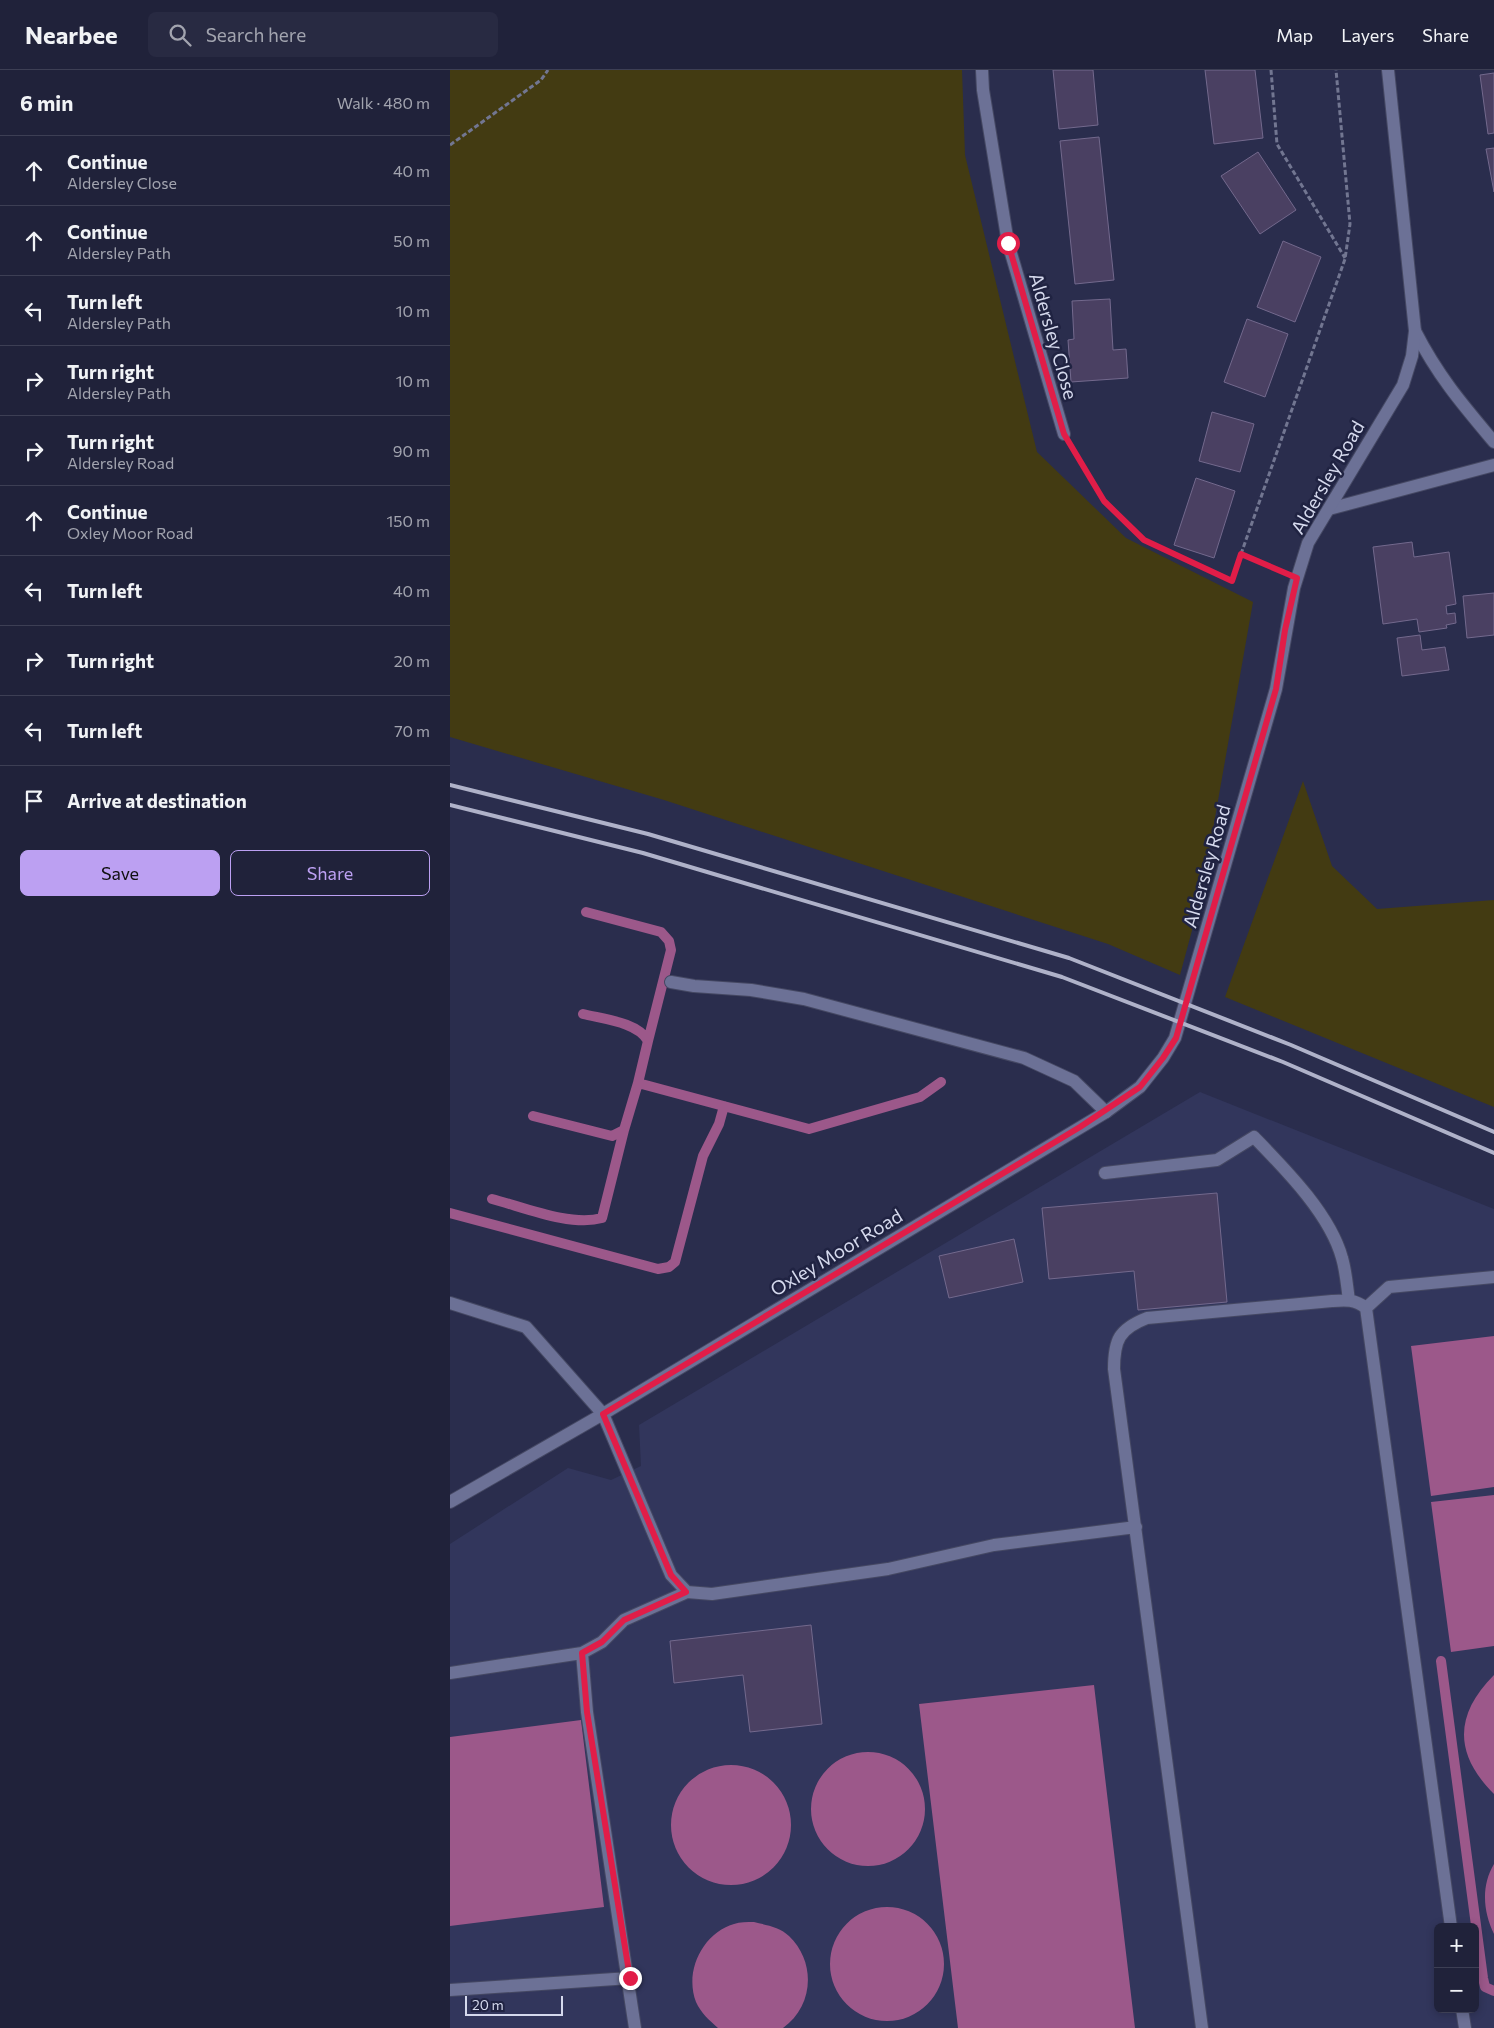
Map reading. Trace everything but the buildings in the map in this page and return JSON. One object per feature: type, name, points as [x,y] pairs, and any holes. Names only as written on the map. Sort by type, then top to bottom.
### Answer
[{"type":"street","name":"Aldersley Close","points":[[982,70],[983,90],[1008,243],[1064,434]]},
{"type":"street","name":"Aldersley Road","points":[[1191,988],[1276,689],[1285,630],[1297,578],[1308,543],[1403,385],[1412,356],[1415,331],[1388,70]]},
{"type":"street","points":[[1415,331],[1428,357],[1449,390],[1494,442]]},
{"type":"street","points":[[1329,508],[1494,465]]},
{"type":"street","points":[[670,982],[694,986],[751,990],[804,999],[1024,1058],[1074,1081],[1106,1112]]},
{"type":"street","name":"Oxley Moor Road","points":[[450,1502],[603,1414],[1106,1112],[1140,1087],[1163,1058],[1176,1038],[1191,988]]},
{"type":"street","points":[[1105,1173],[1217,1160],[1254,1137],[1298,1183],[1334,1237],[1342,1258],[1348,1300]]},
{"type":"street","points":[[1366,1308],[1389,1287],[1494,1277]]},
{"type":"street","points":[[1202,2028],[1114,1368],[1114,1352],[1118,1337],[1131,1324],[1147,1318],[1348,1300],[1359,1303],[1366,1308],[1450,1923]]},
{"type":"street","points":[[450,1303],[526,1327],[603,1414],[671,1575],[686,1592]]},
{"type":"street","points":[[450,1673],[582,1653],[602,1642],[624,1620],[686,1592],[712,1594],[888,1569],[994,1545],[1136,1527]]},
{"type":"street","points":[[582,1653],[587,1712],[630,1978],[635,2028]]},
{"type":"street","points":[[450,1990],[630,1978]]},
{"type":"street","points":[[1463,2013],[1465,2028]]},
{"type":"path","points":[[450,145],[541,80],[548,70]]},
{"type":"path","points":[[1271,70],[1277,144],[1345,259]]},
{"type":"path","points":[[1064,434],[1104,501],[1144,540],[1232,581],[1345,259],[1350,224],[1336,70]]},
{"type":"path","points":[[1241,554],[1297,578]]},
{"type":"shaded area","points":[[450,70],[962,70],[965,155],[1037,452],[1126,538],[1253,602],[1201,897],[1180,975],[1108,944],[664,800],[450,737]]},
{"type":"shaded area","points":[[1303,781],[1332,866],[1377,909],[1494,900],[1494,1107],[1225,997]]},
{"type":"shaded area","points":[[1200,1092],[1494,1209],[1494,2028],[450,2028],[450,1544],[568,1468],[611,1480],[641,1466],[639,1425]]},
{"type":"shaded area","points":[[1494,1336],[1494,1487],[1431,1496],[1411,1346]]},
{"type":"shaded area","points":[[1494,1495],[1494,1646],[1451,1652],[1431,1502]]},
{"type":"shaded area","points":[[1494,1675],[1494,1794],[1481,1779],[1472,1764],[1466,1749],[1464,1734],[1466,1720],[1472,1705],[1481,1690]]},
{"type":"shaded area","points":[[1094,1685],[1135,2028],[958,2028],[919,1704]]},
{"type":"shaded area","points":[[581,1720],[604,1907],[450,1926],[450,1737]]},
{"type":"shaded area","points":[[868,1752],[890,1756],[909,1768],[921,1787],[925,1809],[921,1831],[909,1850],[890,1862],[868,1866],[846,1862],[827,1850],[815,1831],[811,1809],[815,1787],[827,1768],[846,1756]]},
{"type":"shaded area","points":[[731,1765],[743,1766],[754,1770],[764,1775],[773,1783],[781,1792],[786,1802],[790,1813],[790,1837],[786,1848],[781,1858],[773,1867],[764,1875],[754,1880],[743,1884],[731,1885],[719,1884],[708,1880],[698,1875],[689,1867],[681,1858],[676,1848],[672,1837],[671,1825],[672,1813],[676,1802],[681,1792],[689,1783],[698,1775],[708,1770],[719,1766]]},
{"type":"shaded area","points":[[1494,1864],[1494,1934],[1486,1908],[1485,1890]]},
{"type":"shaded area","points":[[887,1907],[909,1912],[927,1924],[939,1942],[944,1964],[939,1986],[927,2004],[909,2016],[887,2021],[865,2016],[847,2004],[835,1986],[830,1964],[835,1942],[847,1924],[865,1912]]},
{"type":"shaded area","points":[[754,1922],[781,1930],[798,1947],[804,1959],[808,1984],[801,2009],[783,2028],[718,2028],[708,2019],[696,2002],[693,1990],[695,1966],[705,1944],[713,1936],[734,1924]]},
{"type":"waterway","points":[[586,912],[661,932],[669,941],[671,950],[648,1041]]},
{"type":"waterway","points":[[583,1014],[628,1025],[636,1029],[648,1041],[638,1083]]},
{"type":"waterway","points":[[533,1116],[612,1136],[624,1130],[638,1083],[809,1129],[920,1097],[941,1082]]},
{"type":"waterway","points":[[450,1213],[658,1269],[669,1267],[675,1262],[703,1156],[719,1124],[724,1106]]},
{"type":"waterway","points":[[492,1199],[562,1218],[576,1220],[602,1218],[624,1130]]},
{"type":"waterway","points":[[1441,1661],[1483,1978],[1485,1987],[1494,1991]]},
{"type":"railway","points":[[450,785],[648,834],[1069,958],[1291,1045],[1494,1132]]},
{"type":"railway","points":[[450,805],[643,853],[1062,977],[1283,1062],[1494,1153]]},
{"type":"route","points":[[630,1978],[587,1712],[582,1653],[602,1642],[624,1620],[686,1592],[671,1575],[603,1414],[1106,1112],[1140,1087],[1176,1038],[1276,689],[1285,630],[1297,578],[1241,554],[1232,581],[1144,540],[1104,501],[1064,434],[1008,243]]}]
